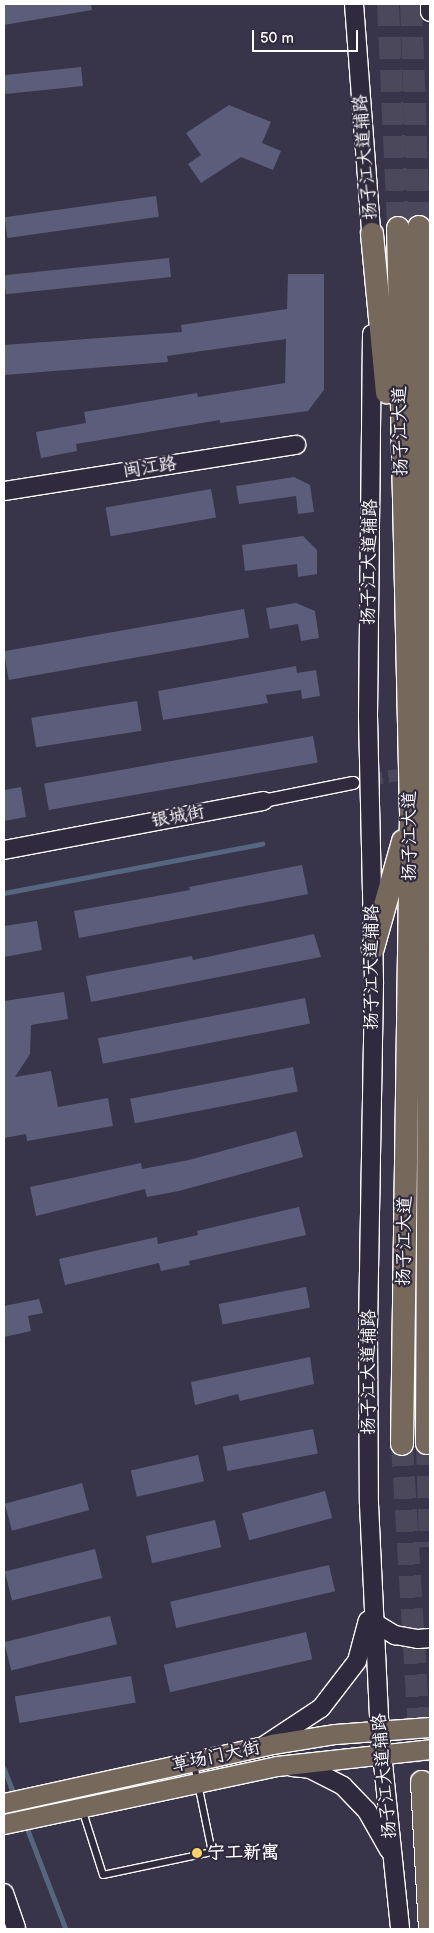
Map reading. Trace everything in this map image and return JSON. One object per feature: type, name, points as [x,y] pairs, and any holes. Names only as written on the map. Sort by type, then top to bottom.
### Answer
[{"type":"highway","name":"扬子江大道","points":[[402,1444],[424,819],[403,548],[408,228],[424,819],[427,1443]]},
{"type":"highway","points":[[372,234],[403,548]]},
{"type":"highway","points":[[373,948],[424,819]]},
{"type":"highway","points":[[422,1782],[430,1929]]},
{"type":"main road","name":"扬子江大道辅路","points":[[354,4],[372,234],[368,716],[373,948],[368,1332],[373,1614],[380,1730],[400,1929]]},
{"type":"main road","points":[[430,4],[430,12]]},
{"type":"main road","name":"闽江路","points":[[4,491],[296,445]]},
{"type":"main road","name":"银城街","points":[[4,850],[263,801]]},
{"type":"main road","points":[[263,1746],[321,1708],[357,1661],[373,1614],[395,1636],[418,1640],[430,1638]]},
{"type":"main road","name":"草场门大街","points":[[6,1802],[263,1746],[380,1730],[430,1726]]},
{"type":"main road","name":"草场门大街","points":[[8,1823],[277,1766],[382,1752],[430,1749]]},
{"type":"main road","points":[[277,1766],[310,1769],[343,1786],[367,1812],[392,1856]]},
{"type":"main road","points":[[4,1893],[16,1928]]},
{"type":"street","name":"银城街","points":[[263,801],[353,784]]},
{"type":"lane","points":[[82,1808],[103,1875],[212,1852],[193,1762]]},
{"type":"building","points":[[4,4],[91,4],[92,10],[4,25]]},
{"type":"building","points":[[81,67],[83,86],[5,94],[4,75]]},
{"type":"building","points":[[229,105],[271,122],[262,143],[281,151],[273,170],[241,157],[201,183],[188,164],[201,155],[186,133]]},
{"type":"building","points":[[156,196],[159,217],[7,238],[4,217]]},
{"type":"building","points":[[169,258],[171,277],[6,294],[4,275]]},
{"type":"building","points":[[288,274],[324,274],[324,390],[308,411],[220,423],[220,420],[76,444],[77,451],[41,458],[36,432],[86,423],[84,412],[197,393],[198,397],[285,383],[286,339],[167,356],[168,362],[4,375],[4,345],[182,332],[181,325],[287,309]]},
{"type":"building","points":[[294,477],[310,485],[314,512],[298,514],[296,496],[239,504],[236,486]]},
{"type":"building","points":[[211,489],[216,518],[111,536],[106,508]]},
{"type":"building","points":[[303,536],[317,550],[317,574],[298,577],[297,564],[245,571],[242,545]]},
{"type":"building","points":[[296,603],[315,611],[319,638],[301,641],[298,624],[270,629],[266,608]]},
{"type":"building","points":[[244,609],[249,638],[9,680],[4,651]]},
{"type":"building","points":[[296,666],[297,673],[316,670],[320,696],[302,699],[301,690],[266,695],[268,703],[163,720],[158,691]]},
{"type":"building","points":[[137,701],[142,731],[36,747],[31,718]]},
{"type":"building","points":[[313,736],[318,763],[49,810],[44,783]]},
{"type":"building","points":[[21,787],[26,817],[4,821],[4,790]]},
{"type":"building","points":[[302,865],[308,894],[79,938],[74,911],[190,890],[189,887]]},
{"type":"building","points":[[37,921],[42,950],[4,957],[4,926]]},
{"type":"building","points":[[314,934],[321,957],[91,1002],[86,976],[192,956],[193,960]]},
{"type":"building","points":[[64,992],[68,1019],[31,1025],[30,1054],[15,1077],[51,1071],[58,1107],[108,1098],[113,1126],[27,1141],[26,1134],[4,1138],[4,1001]]},
{"type":"building","points":[[305,998],[310,1024],[103,1064],[98,1038]]},
{"type":"building","points":[[293,1067],[298,1092],[135,1123],[130,1099]]},
{"type":"building","points":[[296,1131],[303,1157],[179,1191],[147,1197],[145,1189],[36,1216],[30,1187],[141,1163],[142,1169],[189,1160]]},
{"type":"building","points":[[299,1207],[306,1235],[189,1261],[190,1265],[161,1271],[159,1263],[65,1285],[59,1259],[157,1237],[158,1244],[198,1235],[197,1231]]},
{"type":"building","points":[[306,1287],[310,1308],[223,1325],[219,1304]]},
{"type":"building","points":[[39,1299],[43,1313],[28,1316],[31,1331],[4,1337],[4,1306]]},
{"type":"building","points":[[310,1357],[314,1384],[240,1401],[238,1394],[195,1405],[191,1382]]},
{"type":"building","points":[[313,1429],[318,1454],[227,1471],[223,1447]]},
{"type":"building","points":[[198,1455],[204,1481],[137,1497],[131,1471]]},
{"type":"building","points":[[82,1483],[89,1510],[12,1531],[5,1504]]},
{"type":"building","points":[[325,1491],[332,1518],[249,1540],[242,1513]]},
{"type":"building","points":[[215,1520],[221,1547],[152,1563],[146,1536]]},
{"type":"building","points":[[95,1549],[102,1578],[12,1601],[5,1571]]},
{"type":"building","points":[[329,1565],[335,1591],[176,1628],[170,1602]]},
{"type":"building","points":[[110,1616],[117,1644],[11,1671],[4,1642]]},
{"type":"building","points":[[306,1632],[312,1659],[170,1692],[164,1665]]},
{"type":"building","points":[[131,1676],[136,1703],[19,1723],[15,1696]]},
{"type":"waterway","points":[[4,893],[262,844]]},
{"type":"waterway","points":[[4,1768],[15,1797]]},
{"type":"waterway","points":[[26,1825],[66,1929]]},
{"type":"tunnel","points":[[388,4],[398,228]]},
{"type":"tunnel","points":[[411,4],[419,227]]},
{"type":"tunnel","points":[[353,783],[415,772]]},
{"type":"tunnel","points":[[427,1443],[430,1547]]},
{"type":"tunnel","points":[[402,1444],[422,1782]]},
{"type":"place","name":"宁工新寓","points":[[197,1853]]}]
